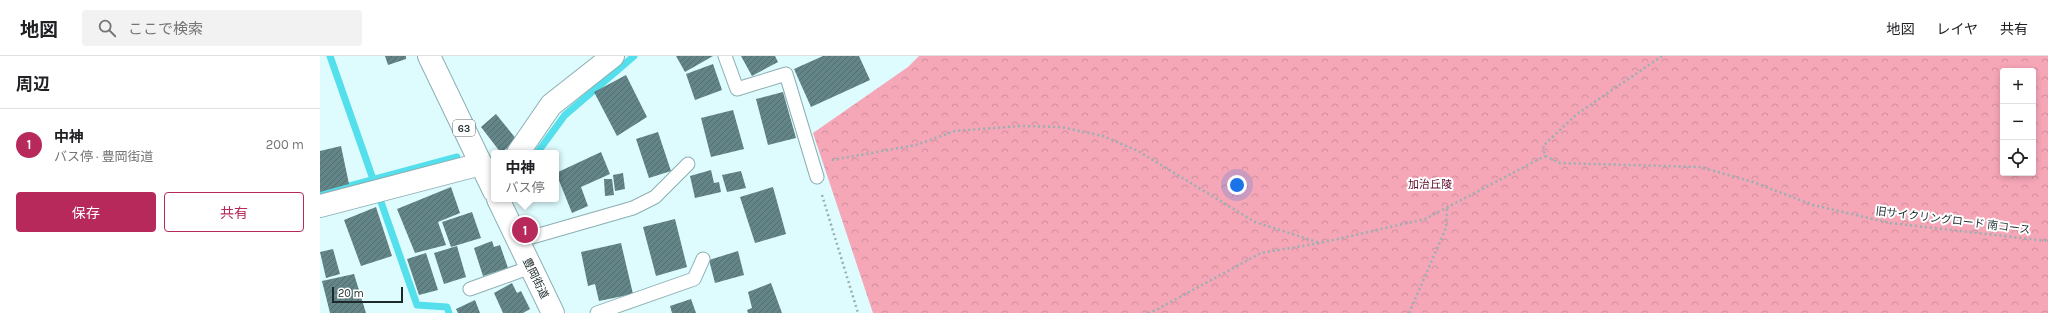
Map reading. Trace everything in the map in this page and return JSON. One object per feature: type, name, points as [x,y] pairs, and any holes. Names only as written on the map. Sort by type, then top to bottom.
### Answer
[{"type":"street","name":"豊岡街道","points":[[429,56],[491,183]]},
{"type":"street","points":[[520,150],[552,105],[609,57]]},
{"type":"street","points":[[320,206],[481,164]]},
{"type":"street","name":"豊岡街道","points":[[500,202],[553,313]]},
{"type":"lane","points":[[725,56],[737,89],[786,74],[817,177]]},
{"type":"lane","points":[[518,241],[633,208],[655,197],[688,164]]},
{"type":"lane","points":[[597,313],[694,279],[703,259]]},
{"type":"lane","points":[[470,288],[531,267]]},
{"type":"path","points":[[1148,313],[1261,253],[1320,243],[1425,219],[1447,208],[1545,156],[1543,146],[1577,114],[1662,56]]},
{"type":"path","points":[[858,313],[813,164],[916,145],[955,131],[1020,126],[1061,127],[1103,136],[1138,151],[1255,222],[1320,243]]},
{"type":"path","name":"旧サイクリングロード 南コース","points":[[1545,156],[1560,163],[1700,167],[1753,182],[1813,205],[1890,223],[2048,241]]},
{"type":"path","points":[[1409,313],[1446,228],[1447,208]]},
{"type":"green space","name":"加治丘陵","points":[[919,56],[2048,56],[2048,313],[873,313],[813,133],[908,67]]},
{"type":"building","points":[[385,56],[406,56],[406,59],[388,65]]},
{"type":"building","points":[[676,56],[713,56],[685,72]]},
{"type":"building","points":[[741,56],[775,56],[778,62],[752,76]]},
{"type":"building","points":[[823,56],[859,56],[870,80],[811,107],[794,69]]},
{"type":"building","points":[[713,64],[722,90],[695,100],[686,74]]},
{"type":"building","points":[[626,75],[647,117],[617,136],[594,92]]},
{"type":"building","points":[[783,92],[796,138],[768,145],[756,99]]},
{"type":"building","points":[[733,110],[744,149],[711,157],[701,118]]},
{"type":"building","points":[[496,114],[517,140],[505,150],[499,150],[481,127]]},
{"type":"building","points":[[658,132],[671,171],[649,178],[636,139]]},
{"type":"building","points":[[341,146],[349,184],[320,192],[320,151]]},
{"type":"building","points":[[601,152],[610,174],[581,187],[588,206],[572,213],[559,180],[559,172]]},
{"type":"building","points":[[711,170],[714,183],[719,182],[721,192],[695,198],[690,176]]},
{"type":"building","points":[[741,171],[746,188],[727,192],[722,175]]},
{"type":"building","points":[[623,173],[625,189],[615,191],[613,175]]},
{"type":"building","points":[[604,179],[612,179],[614,195],[605,196]]},
{"type":"building","points":[[451,187],[460,213],[438,222],[446,245],[415,253],[397,209]]},
{"type":"building","points":[[773,187],[786,234],[755,243],[740,197]]},
{"type":"building","points":[[376,207],[392,256],[361,266],[344,220]]},
{"type":"building","points":[[472,212],[481,238],[451,247],[442,222]]},
{"type":"building","points":[[675,219],[687,267],[656,276],[643,227]]},
{"type":"building","points":[[492,241],[494,247],[500,245],[508,268],[483,276],[474,248]]},
{"type":"building","points":[[621,243],[633,294],[599,301],[595,284],[588,286],[581,252]]},
{"type":"building","points":[[457,246],[466,277],[444,284],[434,253]]},
{"type":"building","points":[[333,249],[340,274],[326,278],[320,252]]},
{"type":"building","points":[[738,251],[744,275],[715,283],[709,260]]},
{"type":"building","points":[[426,253],[438,290],[419,295],[407,259]]},
{"type":"building","points":[[354,274],[366,313],[330,313],[322,281]]},
{"type":"building","points":[[512,283],[517,293],[521,291],[530,309],[523,313],[503,313],[494,293]]},
{"type":"building","points":[[771,283],[782,313],[748,313],[747,310],[752,308],[748,292]]},
{"type":"building","points":[[691,299],[696,313],[672,313],[670,306]]},
{"type":"building","points":[[475,300],[480,313],[458,313],[456,309]]},
{"type":"waterway","points":[[330,56],[417,305],[447,307],[449,313]]},
{"type":"waterway","points":[[539,150],[565,115],[634,56]]},
{"type":"waterway","points":[[320,194],[457,157]]},
{"type":"place","name":"中神","points":[[525,230]]}]
